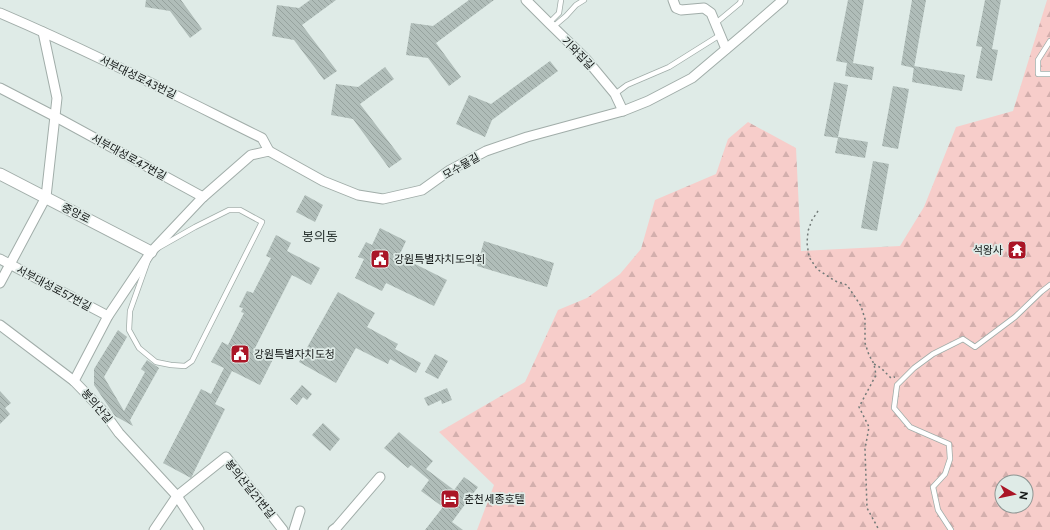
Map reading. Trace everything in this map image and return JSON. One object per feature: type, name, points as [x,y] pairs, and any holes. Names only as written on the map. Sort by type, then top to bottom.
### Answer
[{"type":"street","name":"기와집길","points":[[526,0],[586,59],[615,94],[623,111]]},
{"type":"street","points":[[673,0],[676,8],[681,10],[704,8],[711,13],[726,49]]},
{"type":"street","name":"모수물길","points":[[269,151],[323,181],[358,195],[383,198],[422,190],[450,170],[486,151],[527,137],[623,111],[648,101],[692,78],[782,0]]},
{"type":"street","name":"서부대성로43번길","points":[[0,13],[168,91],[262,138],[269,151]]},
{"type":"street","points":[[0,283],[46,197],[57,98],[43,32]]},
{"type":"street","name":"서부대성로47번길","points":[[0,88],[203,197]]},
{"type":"street","points":[[152,252],[203,197],[251,155],[269,151]]},
{"type":"street","name":"중앙로","points":[[0,174],[152,252]]},
{"type":"street","name":"봉의산길","points":[[152,252],[108,316],[74,381],[103,411],[119,433],[177,496],[199,530]]},
{"type":"street","name":"서부대성로57번길","points":[[0,259],[108,316]]},
{"type":"street","points":[[0,325],[74,381]]},
{"type":"street","name":"봉의산길21번길","points":[[177,496],[226,457],[283,530]]},
{"type":"street","points":[[333,530],[380,477]]},
{"type":"street","points":[[154,530],[177,496]]},
{"type":"street","points":[[294,530],[300,511]]},
{"type":"lane","points":[[551,25],[559,13],[561,0]]},
{"type":"lane","points":[[551,25],[566,16],[576,5],[584,0]]},
{"type":"lane","points":[[716,23],[740,3],[741,0]]},
{"type":"lane","points":[[615,94],[627,85],[670,67],[720,35]]},
{"type":"lane","points":[[1050,41],[1038,60],[1038,74],[1050,74]]},
{"type":"lane","points":[[229,210],[240,210],[262,222],[192,360],[185,366],[171,366],[156,362],[139,348],[129,330],[130,311],[152,252],[195,227],[229,210]]},
{"type":"lane","points":[[951,530],[938,510],[933,487],[945,474],[950,459],[949,444],[910,427],[894,408],[897,385],[914,368],[933,354],[963,339],[975,347],[1015,317],[1050,285]]},
{"type":"path","points":[[818,211],[812,220],[808,231],[807,243],[809,257],[817,268],[835,280],[847,285],[862,306],[865,319],[865,343],[874,364],[876,375],[859,407],[869,427],[865,449],[867,508],[879,530]]},
{"type":"path","points":[[874,364],[881,368],[891,378],[906,375]]},
{"type":"green space","points":[[1047,0],[1050,0],[1050,530],[477,530],[494,485],[439,432],[525,382],[558,310],[587,298],[620,274],[641,249],[655,200],[716,174],[728,139],[748,122],[796,148],[801,251],[900,246],[924,207],[956,127],[1013,111]]},
{"type":"building","points":[[146,0],[181,0],[202,29],[190,38],[170,11],[145,7]]},
{"type":"building","points":[[310,0],[336,0],[302,25],[337,71],[324,80],[294,40],[272,36],[277,5],[299,8]]},
{"type":"building","points":[[469,0],[494,0],[436,43],[461,77],[449,86],[428,58],[406,55],[411,23],[433,26]]},
{"type":"building","points":[[848,0],[864,0],[853,63],[874,67],[872,80],[845,76],[847,63],[836,61]]},
{"type":"building","points":[[912,0],[926,0],[914,68],[901,65]]},
{"type":"building","points":[[985,0],[1001,0],[992,49],[998,50],[992,81],[976,78],[982,47],[976,46]]},
{"type":"building","points":[[550,61],[558,71],[492,120],[485,137],[456,124],[469,95],[491,104]]},
{"type":"building","points":[[914,66],[965,75],[962,91],[912,82]]},
{"type":"building","points":[[385,67],[394,79],[360,104],[402,159],[389,168],[353,119],[331,115],[336,84],[358,87]]},
{"type":"building","points":[[834,82],[848,85],[838,137],[868,142],[865,158],[835,153],[838,138],[824,136]]},
{"type":"building","points":[[893,86],[909,89],[898,149],[882,146]]},
{"type":"building","points":[[873,161],[889,164],[877,231],[861,228]]},
{"type":"building","points":[[305,195],[323,205],[315,222],[296,212]]},
{"type":"building","points":[[380,228],[406,241],[399,256],[447,280],[434,306],[386,283],[382,291],[355,278],[364,259],[358,257],[366,242],[372,245]]},
{"type":"building","name":"강원특별자치도청","points":[[276,235],[291,243],[287,251],[320,268],[311,285],[292,275],[254,350],[273,359],[260,385],[232,371],[215,404],[225,409],[191,478],[163,463],[201,389],[211,394],[224,368],[211,362],[222,342],[228,345],[244,313],[241,312],[243,308],[239,307],[247,291],[253,293],[271,258],[266,256]]},
{"type":"building","points":[[484,241],[554,263],[547,287],[477,266]]},
{"type":"building","points":[[338,292],[375,313],[367,327],[398,344],[395,349],[421,363],[416,373],[390,359],[388,364],[356,348],[336,383],[299,362]]},
{"type":"building","points":[[118,330],[127,337],[104,377],[124,411],[145,372],[141,369],[147,360],[159,368],[130,420],[133,426],[115,416],[94,385],[94,369]]},
{"type":"building","points":[[435,354],[448,361],[438,379],[425,372]]},
{"type":"building","points":[[302,385],[312,394],[307,400],[303,397],[297,405],[290,399]]},
{"type":"building","points":[[447,388],[452,400],[442,404],[441,400],[428,406],[424,398]]},
{"type":"building","points":[[0,391],[11,403],[5,408],[10,414],[0,424]]},
{"type":"building","points":[[323,423],[340,439],[330,451],[312,435]]},
{"type":"building","name":"춘천세종호텔","points":[[399,432],[433,461],[426,469],[454,490],[464,477],[478,487],[452,522],[463,530],[425,530],[443,507],[421,491],[429,480],[411,465],[408,468],[384,448]]},
{"type":"place","name":"석왕사","points":[[1017,250]]},
{"type":"place","name":"강원특별자치도의회","points":[[380,259]]},
{"type":"place","name":"강원특별자치도청","points":[[240,354]]},
{"type":"place","name":"춘천세종호텔","points":[[450,499]]},
{"type":"district","name":"봉의동","points":[[320,236]]}]
